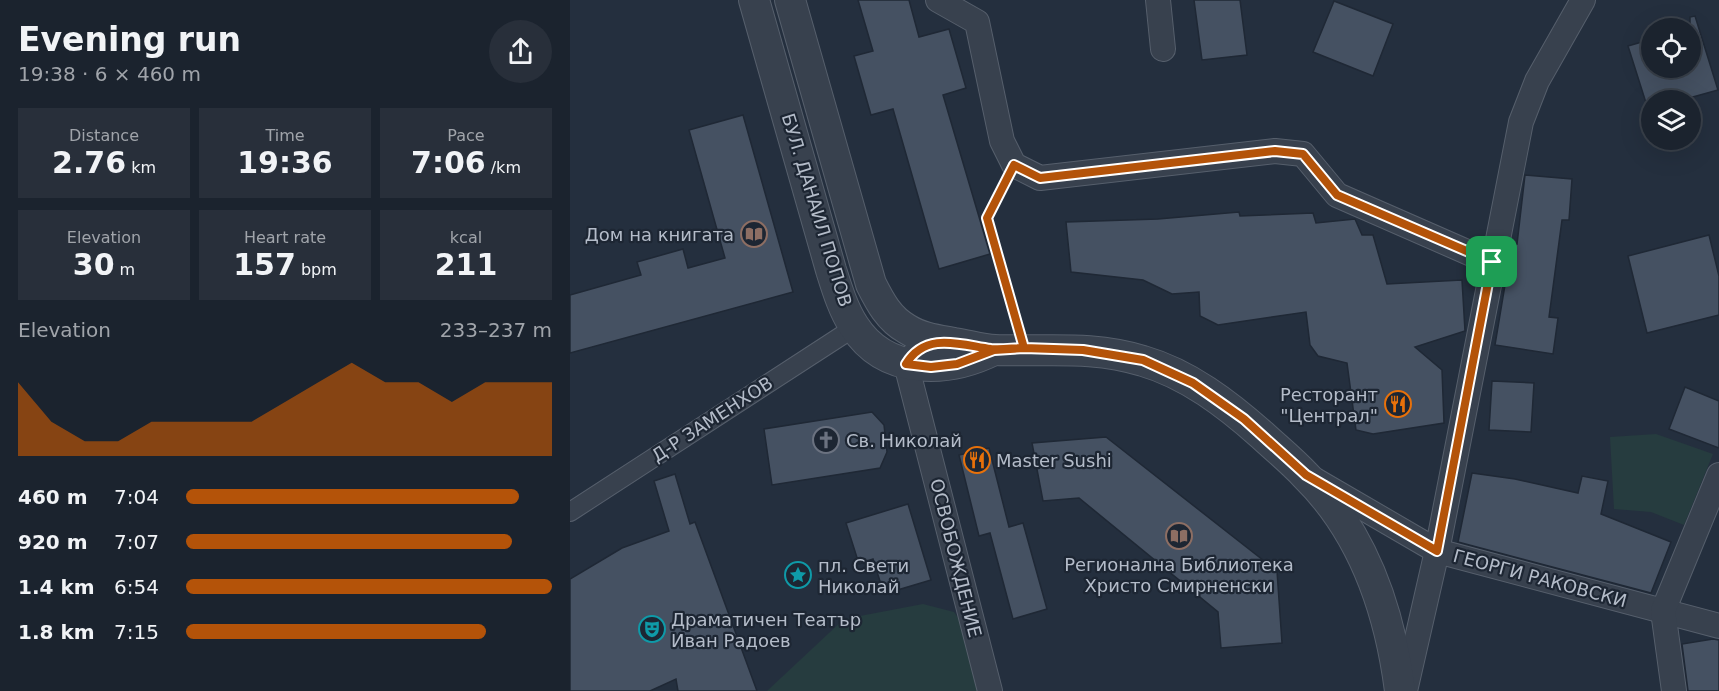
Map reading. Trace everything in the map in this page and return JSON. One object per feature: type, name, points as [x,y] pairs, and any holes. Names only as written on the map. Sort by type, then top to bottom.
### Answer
[{"type":"street","name":"БУЛ. ДАНАИЛ ПОПОВ","points":[[754,0],[831,270],[855,327],[887,357],[906,364],[931,367],[957,364],[994,350]]},
{"type":"street","name":"БУЛ. ДАНАИЛ ПОПОВ","points":[[790,0],[871,284],[882,305],[906,329],[922,337],[994,350]]},
{"type":"street","points":[[938,0],[977,22],[1002,141],[1014,165],[1040,178],[1275,151],[1303,154],[1337,195],[1492,262]]},
{"type":"street","points":[[1158,0],[1163,49]]},
{"type":"street","points":[[1405,691],[1437,551],[1521,122],[1537,81],[1583,0]]},
{"type":"street","name":"Д-Р ЗАМЕНХОВ","points":[[570,512],[855,327]]},
{"type":"street","points":[[906,364],[918,350],[944,341]]},
{"type":"street","points":[[994,350],[1024,348],[1083,350],[1143,360],[1193,383],[1244,419],[1306,475],[1347,525],[1364,559],[1388,625],[1400,691]]},
{"type":"street","name":"ОСВОБОЖДЕНИЕ","points":[[906,364],[990,691]]},
{"type":"street","name":"ГЕОРГИ РАКОВСКИ","points":[[1306,475],[1437,551],[1719,626]]},
{"type":"street","points":[[1674,691],[1662,611],[1719,475]]},
{"type":"path","points":[[1014,165],[987,218],[1024,348]]},
{"type":"green space","points":[[1656,434],[1713,454],[1684,525],[1651,512],[1614,509],[1610,437]]},
{"type":"green space","points":[[923,604],[954,612],[970,635],[986,691],[767,691],[844,619]]},
{"type":"building","points":[[858,0],[909,0],[919,37],[949,29],[966,88],[943,95],[990,254],[939,269],[893,109],[871,115],[854,56],[873,51]]},
{"type":"building","points":[[1194,0],[1240,0],[1247,55],[1202,60]]},
{"type":"building","points":[[1334,1],[1393,24],[1373,76],[1313,52]]},
{"type":"building","points":[[1701,35],[1718,90],[1701,95],[1701,90],[1642,90],[1628,46],[1641,42],[1641,78],[1701,78]]},
{"type":"building","points":[[743,115],[793,292],[570,353],[570,295],[641,275],[637,262],[683,249],[688,268],[725,258],[689,130]]},
{"type":"building","points":[[1525,175],[1572,179],[1569,220],[1562,220],[1549,317],[1558,318],[1553,354],[1495,345],[1512,243],[1517,244]]},
{"type":"building","points":[[1239,212],[1240,216],[1313,213],[1316,223],[1355,219],[1362,235],[1373,235],[1387,284],[1462,280],[1465,331],[1415,347],[1442,370],[1444,423],[1373,434],[1356,430],[1347,363],[1318,356],[1310,345],[1306,312],[1218,325],[1200,316],[1199,292],[1172,294],[1143,280],[1071,272],[1066,222],[1158,219]]},
{"type":"building","points":[[1709,235],[1719,276],[1719,315],[1647,333],[1628,256]]},
{"type":"building","points":[[1492,381],[1534,383],[1531,432],[1489,430]]},
{"type":"building","points":[[1685,387],[1719,401],[1719,448],[1669,429]]},
{"type":"building","name":"Св. Николай","points":[[872,412],[884,425],[887,452],[880,468],[772,485],[764,429]]},
{"type":"building","name":"Регионална Библиотека Христо Смирненски","points":[[1106,437],[1277,571],[1282,643],[1221,648],[1218,612],[1079,498],[1043,501],[1032,443]]},
{"type":"building","points":[[989,448],[1009,527],[1023,523],[1047,609],[1013,619],[990,533],[979,536],[959,455]]},
{"type":"building","points":[[1472,473],[1515,479],[1578,493],[1582,476],[1608,481],[1601,514],[1671,542],[1651,593],[1458,542]]},
{"type":"building","name":"Драматичен Театър Иван Радоев","points":[[675,474],[690,524],[695,522],[757,691],[678,691],[676,679],[650,691],[570,691],[570,579],[622,548],[669,531],[654,481]]},
{"type":"building","points":[[908,504],[931,580],[884,594],[873,559],[859,564],[846,523]]},
{"type":"building","points":[[1719,640],[1719,691],[1688,691],[1682,644]]},
{"type":"place","name":"Дом на книгата","points":[[754,234]]},
{"type":"place","name":"Ресторант \"Централ\"","points":[[1398,404]]},
{"type":"place","name":"Св. Николай","points":[[826,440]]},
{"type":"place","name":"Master Sushi","points":[[977,460]]},
{"type":"place","name":"Регионална Библиотека Христо Смирненски","points":[[1179,536]]},
{"type":"place","name":"пл. Свети Николай","points":[[798,575]]},
{"type":"place","name":"Драматичен Театър Иван Радоев","points":[[652,629]]},
{"type":"route","points":[[1492,262],[1337,195],[1303,154],[1275,151],[1040,178],[1014,165],[987,218],[1024,348],[994,350],[944,341],[918,350],[906,364],[931,367],[957,364],[994,350],[1024,348],[1083,350],[1143,360],[1193,383],[1244,419],[1306,475],[1437,551],[1492,262]]}]
